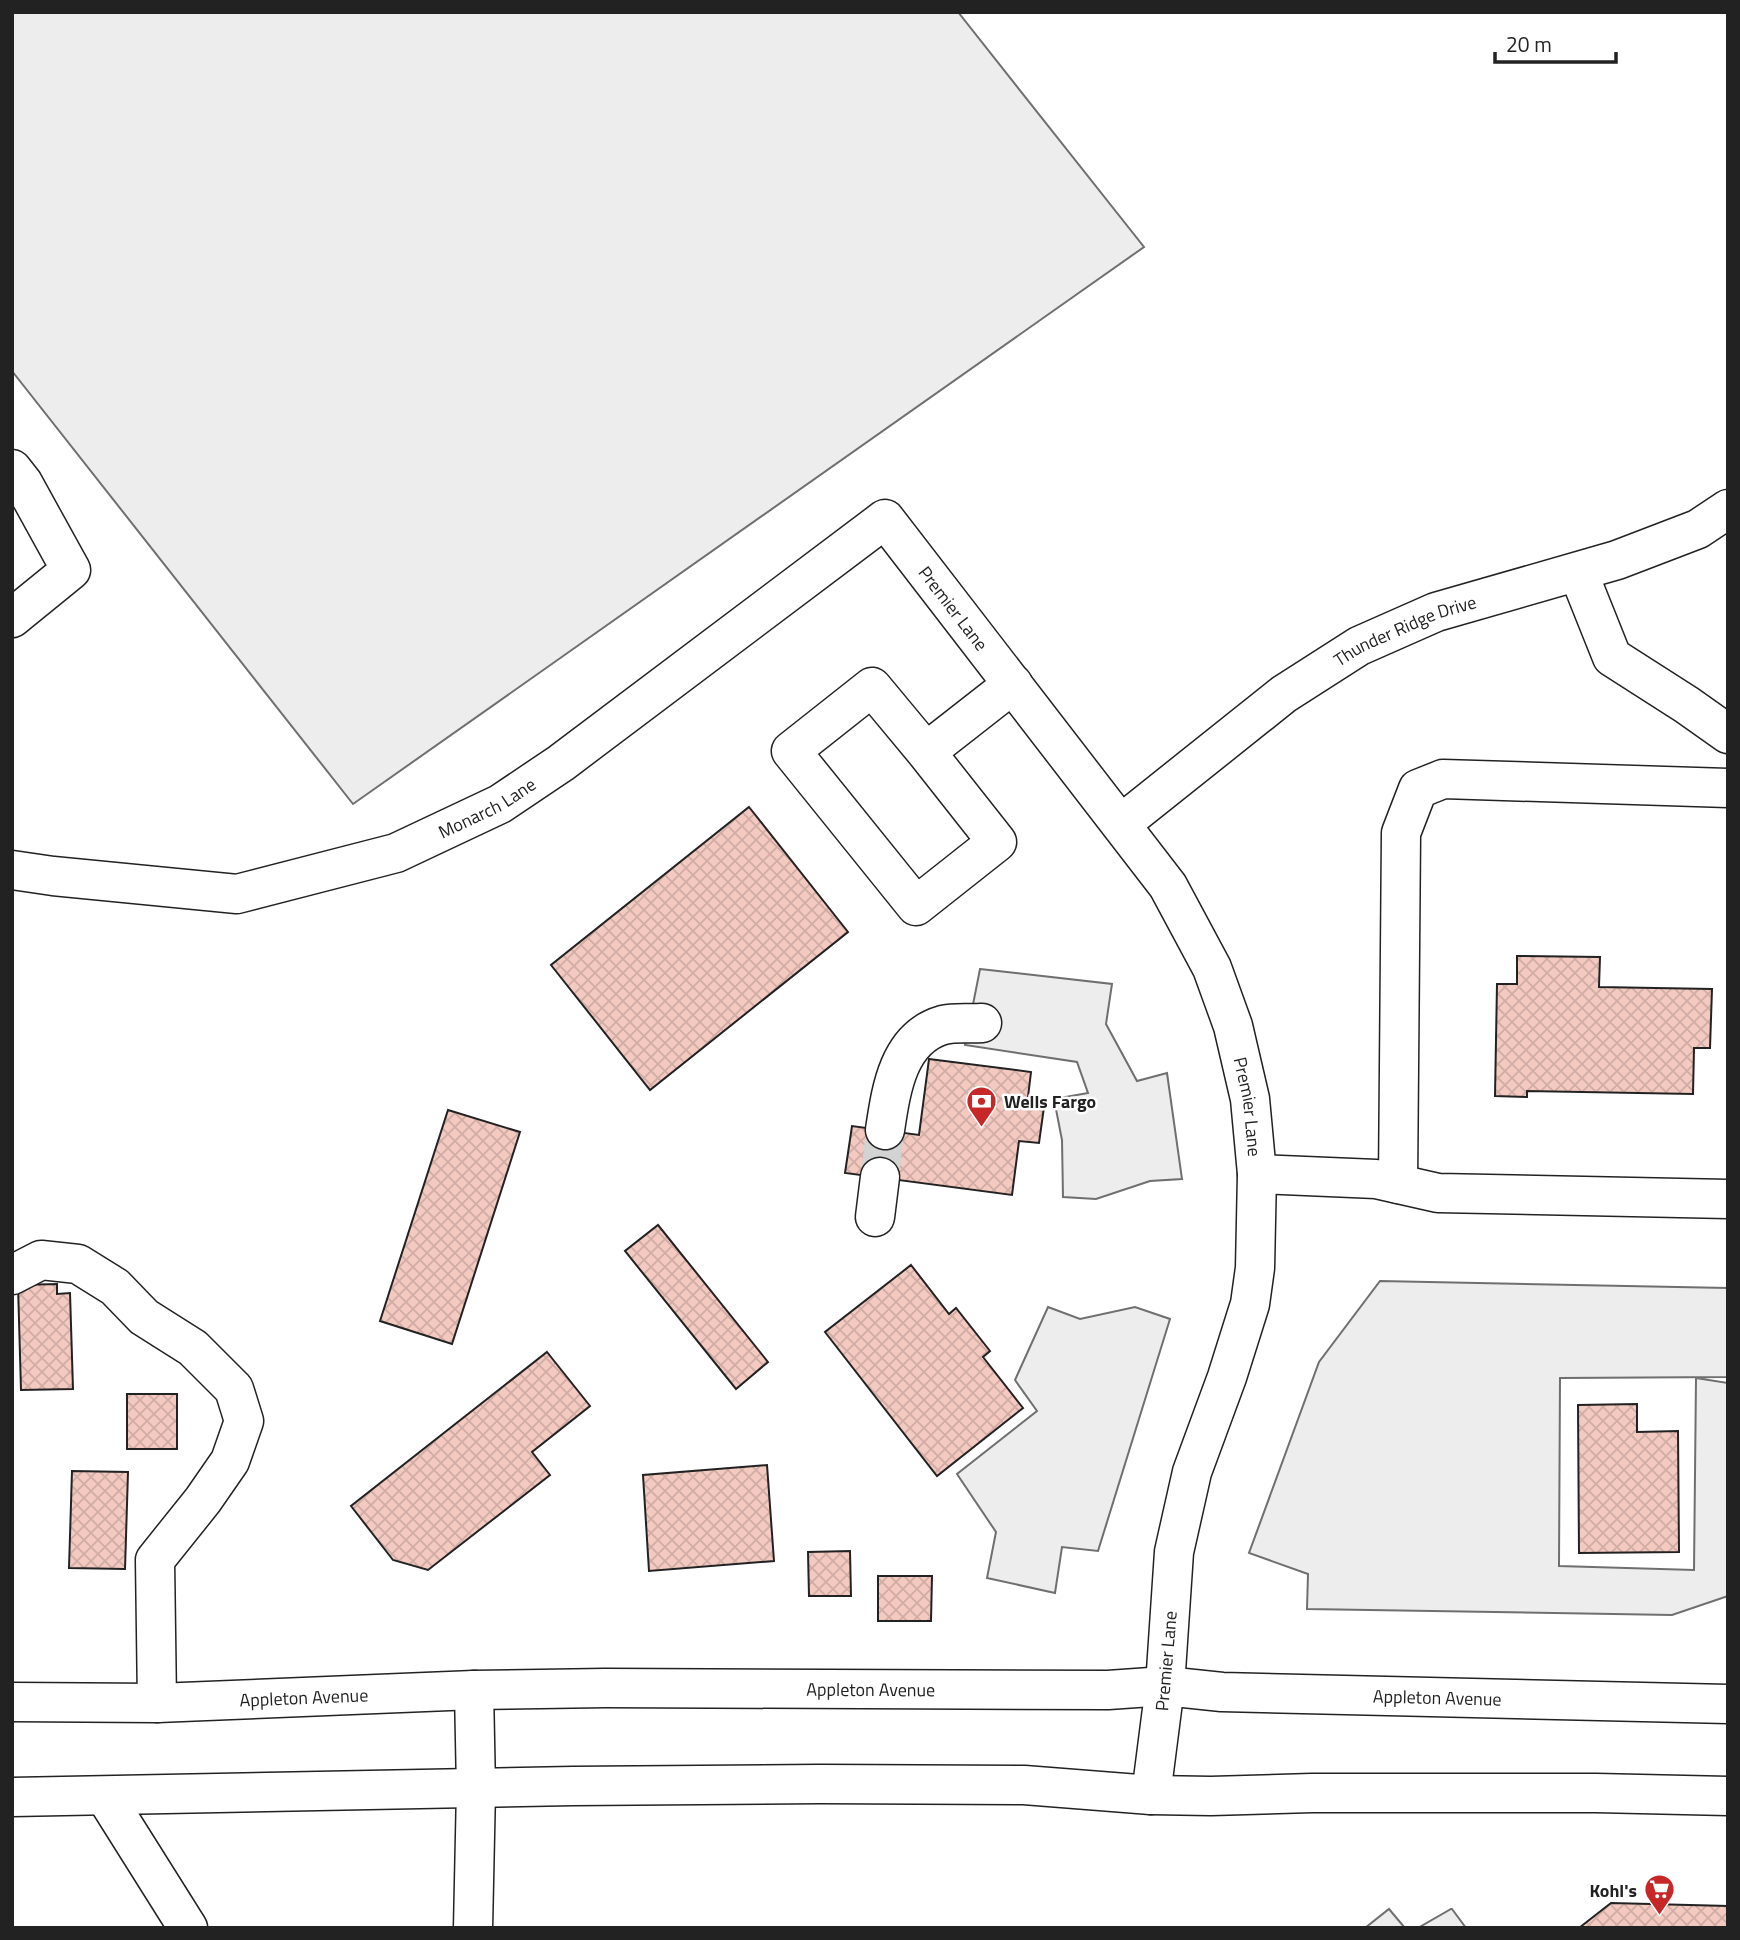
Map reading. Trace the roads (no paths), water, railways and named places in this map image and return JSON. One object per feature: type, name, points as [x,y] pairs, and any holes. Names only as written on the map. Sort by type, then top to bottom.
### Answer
[{"type":"main road","points":[[12,469],[23,483],[71,570],[12,618]]},
{"type":"main road","name":"Thunder Ridge Drive","points":[[1121,824],[1284,694],[1359,646],[1436,612],[1617,560],[1699,529],[1728,509]]},
{"type":"main road","name":"Premier Lane","points":[[885,519],[1168,886],[1212,968],[1233,1027],[1250,1099],[1257,1174],[1255,1268],[1250,1304],[1192,1472],[1174,1552],[1165,1686],[1151,1795]]},
{"type":"main road","name":"Monarch Lane","points":[[12,870],[237,894],[396,853],[500,804],[561,764],[885,519]]},
{"type":"main road","points":[[1578,572],[1612,657],[1728,734]]},
{"type":"main road","points":[[926,752],[1013,684]]},
{"type":"main road","points":[[872,687],[926,752],[997,842],[916,905],[791,751],[872,687]]},
{"type":"main road","points":[[1398,1184],[1401,833],[1418,789],[1443,779],[1728,788]]},
{"type":"main road","points":[[885,1130],[890,1096],[906,1052],[925,1032],[946,1024],[982,1023]]},
{"type":"main road","points":[[1257,1174],[1376,1179],[1438,1194],[1728,1199]]},
{"type":"main road","points":[[875,1217],[880,1177]]},
{"type":"main road","points":[[12,1275],[41,1259],[78,1264],[115,1287],[144,1317],[193,1348],[234,1389],[244,1421],[230,1461],[155,1560],[157,1703]]},
{"type":"main road","name":"Appleton Avenue","points":[[12,1702],[157,1703],[474,1690],[1108,1690],[1165,1686],[1222,1692],[1728,1704]]},
{"type":"main road","points":[[473,1928],[476,1789],[474,1690]]},
{"type":"main road","points":[[12,1797],[806,1784],[1024,1785],[1151,1795],[1583,1793],[1728,1796]]},
{"type":"main road","points":[[105,1796],[188,1928]]},
{"type":"tunnel","points":[[880,1177],[885,1130]]},
{"type":"place","name":"Wells Fargo","points":[[981,1128]]},
{"type":"place","name":"Kohl's","points":[[1660,1917]]}]
